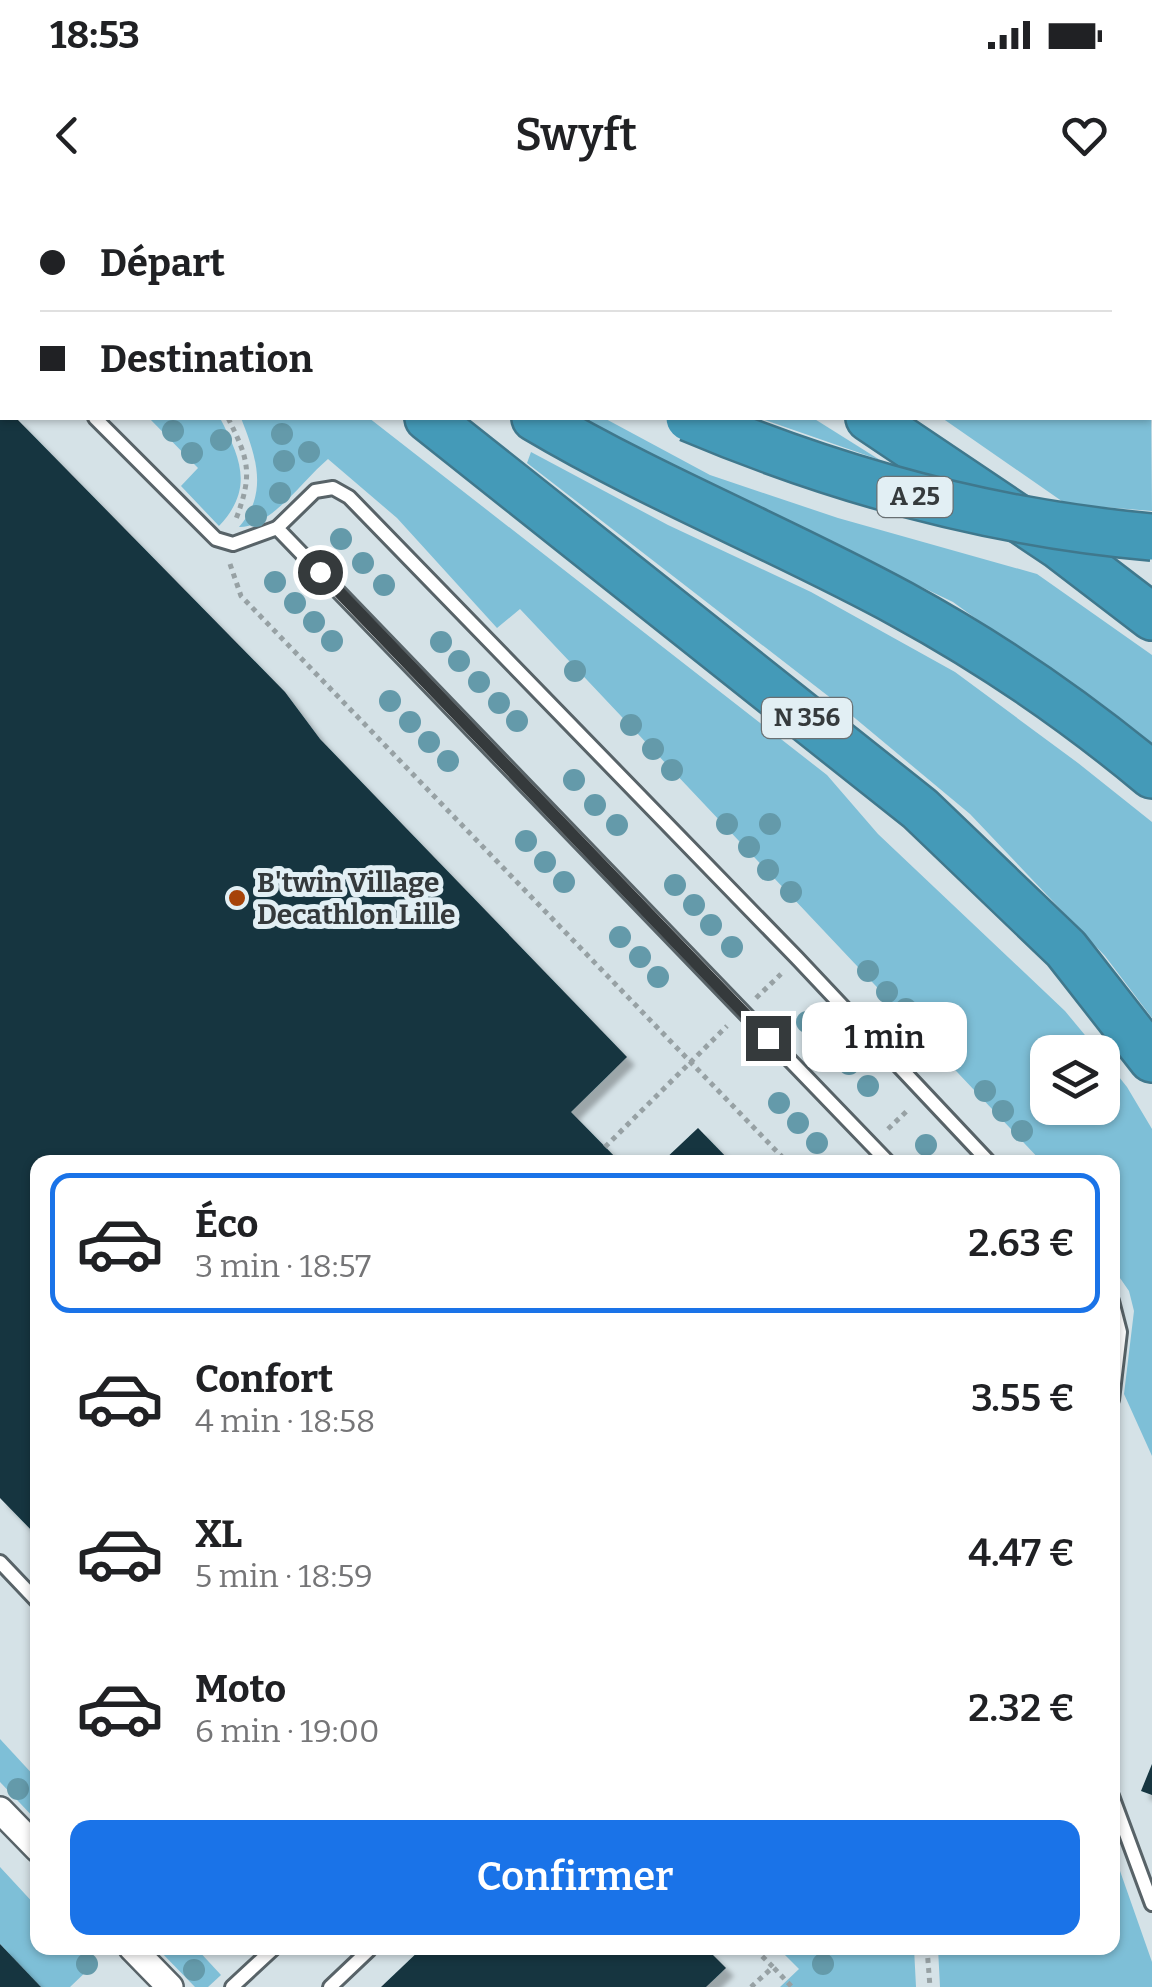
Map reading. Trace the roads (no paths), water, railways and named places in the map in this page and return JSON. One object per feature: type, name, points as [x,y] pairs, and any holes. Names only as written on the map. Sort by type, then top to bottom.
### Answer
[{"type":"highway","name":"N 356","points":[[431,420],[920,809],[1066,950],[1151,1058]]},
{"type":"highway","points":[[539,420],[641,478],[849,578],[963,639],[1056,700],[1152,775]]},
{"type":"highway","name":"A 25","points":[[694,420],[805,464],[930,502],[1054,526],[1152,536]]},
{"type":"highway","points":[[873,420],[1058,545],[1152,617]]},
{"type":"street","points":[[0,1810],[30,1841]]},
{"type":"street","points":[[139,1955],[170,1987]]},
{"type":"lane","points":[[97,420],[216,539],[249,540],[277,528],[316,491],[334,488],[349,497],[797,958],[982,1155]]},
{"type":"lane","points":[[277,528],[881,1155]]},
{"type":"lane","points":[[0,1562],[30,1594]]},
{"type":"lane","points":[[1120,1818],[1152,1904]]},
{"type":"lane","points":[[232,1987],[266,1955]]},
{"type":"lane","points":[[330,1987],[364,1955]]},
{"type":"place","name":"B'twin Village Decathlon Lille","points":[[237,898]]}]
